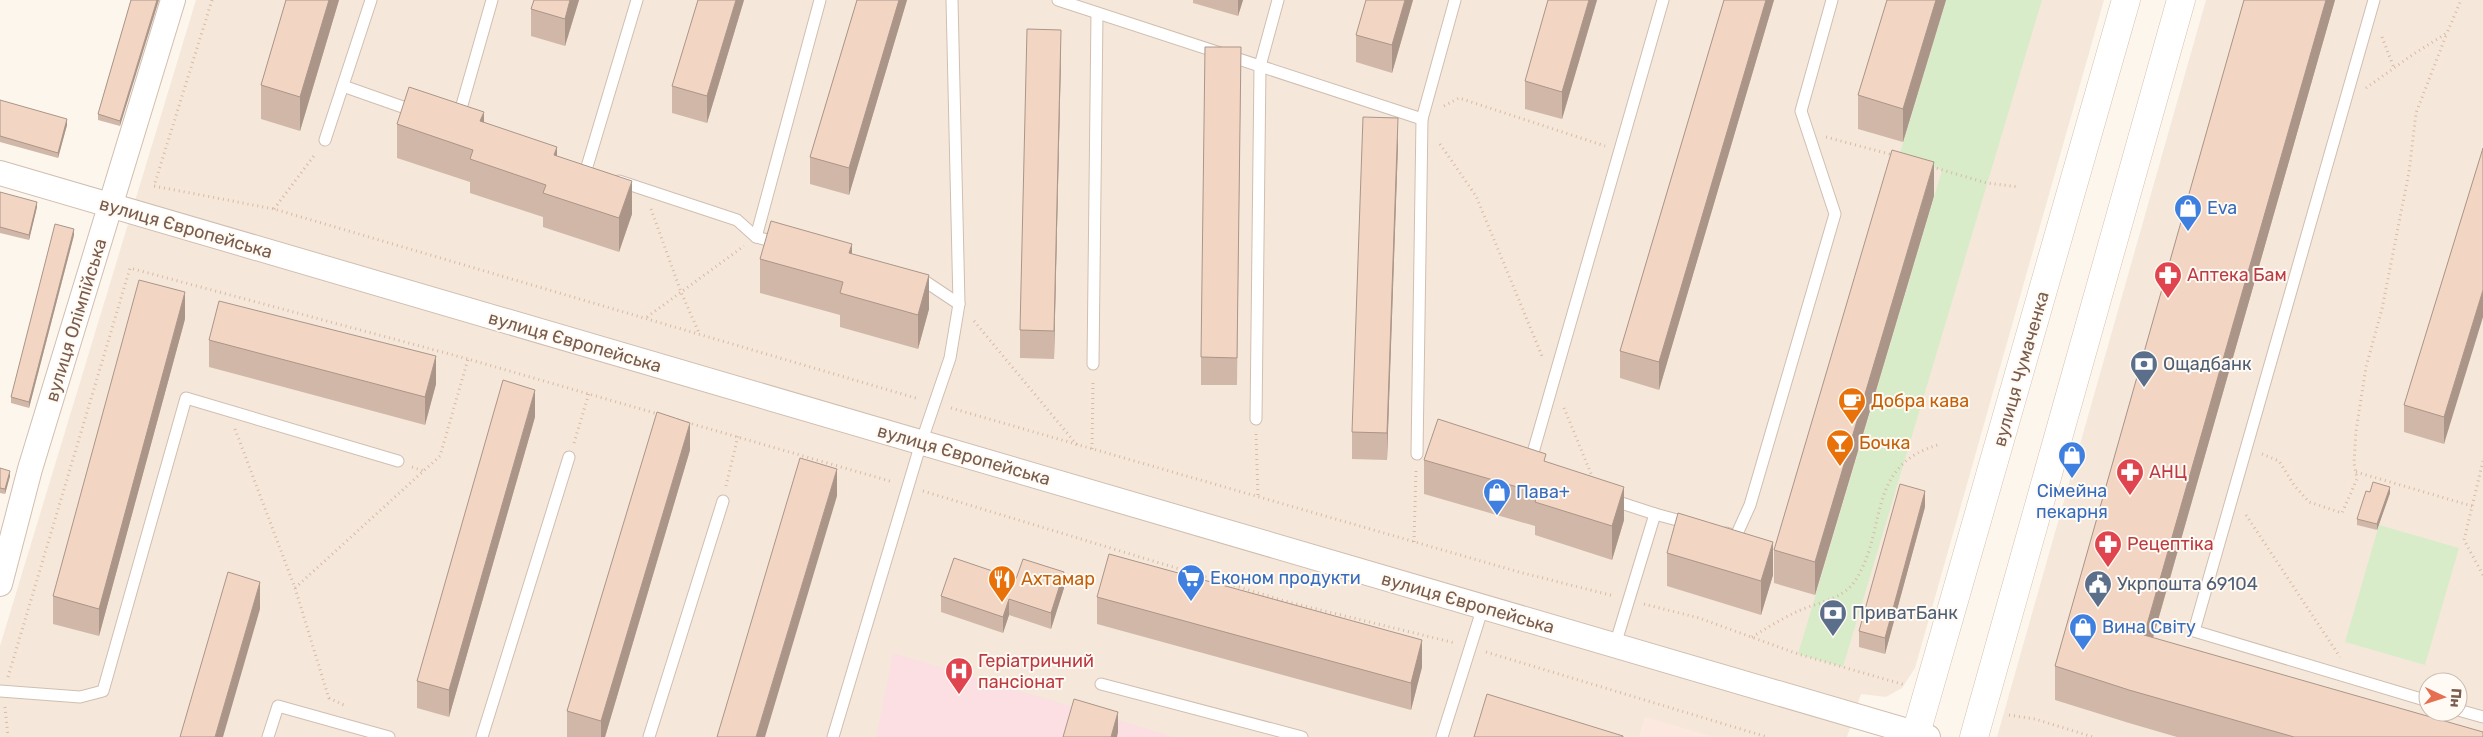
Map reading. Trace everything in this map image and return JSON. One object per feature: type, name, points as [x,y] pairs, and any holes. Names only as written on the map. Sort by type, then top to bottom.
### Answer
[{"type":"street","name":"вулиця Олімпійська","points":[[0,584],[30,469],[173,0]]},
{"type":"street","name":"вулиця Чумаченка","points":[[1920,736],[2126,0]]},
{"type":"street","points":[[1974,737],[2181,0]]},
{"type":"street","name":"вулиця Європейська","points":[[0,173],[1615,645],[1920,736]]},
{"type":"lane","points":[[325,140],[371,0]]},
{"type":"lane","points":[[456,126],[492,0]]},
{"type":"lane","points":[[586,170],[637,0]]},
{"type":"lane","points":[[756,237],[820,0]]},
{"type":"lane","points":[[833,737],[921,443],[950,358],[959,304],[952,0]]},
{"type":"lane","points":[[1256,418],[1260,66],[1278,0]]},
{"type":"lane","points":[[1417,454],[1422,119],[1455,0]]},
{"type":"lane","points":[[1527,472],[1663,0]]},
{"type":"lane","points":[[1718,531],[1736,536],[1750,505],[1835,214],[1801,111],[1832,0]]},
{"type":"lane","points":[[2374,0],[2194,631],[2418,698]]},
{"type":"lane","points":[[1062,1],[1422,119]]},
{"type":"lane","points":[[1093,364],[1097,13]]},
{"type":"lane","points":[[343,86],[428,116]]},
{"type":"lane","points":[[611,178],[738,220],[756,237],[794,247]]},
{"type":"lane","points":[[908,276],[926,282],[959,304]]},
{"type":"lane","points":[[2,691],[80,697],[103,691],[186,398],[398,461]]},
{"type":"lane","points":[[482,737],[569,457]]},
{"type":"lane","points":[[1600,496],[1700,526]]},
{"type":"lane","points":[[650,737],[723,501]]},
{"type":"lane","points":[[1615,645],[1655,514]]},
{"type":"lane","points":[[1442,737],[1483,607]]},
{"type":"lane","points":[[1101,684],[1302,737]]},
{"type":"lane","points":[[268,737],[278,706],[389,737]]},
{"type":"lane","points":[[2468,713],[2483,717]]},
{"type":"path","points":[[212,0],[154,186],[274,209],[1258,498],[1699,618],[1798,654],[1906,686]]},
{"type":"path","points":[[2244,453],[2257,452],[2279,461],[2294,485],[2309,502],[2342,513],[2357,480],[2354,463],[2356,431],[2366,367],[2382,309],[2409,172],[2416,113],[2461,0]]},
{"type":"path","points":[[2348,92],[2369,87],[2412,55],[2447,33]]},
{"type":"path","points":[[1600,496],[1476,196],[1422,119],[1459,98],[1620,150]]},
{"type":"path","points":[[1808,132],[1899,156]]},
{"type":"path","points":[[274,209],[325,140]]},
{"type":"path","points":[[1925,164],[1987,183],[2019,187]]},
{"type":"path","points":[[644,189],[681,292],[699,333]]},
{"type":"path","points":[[647,318],[756,237]]},
{"type":"path","points":[[8,737],[2,691],[130,268],[589,393],[908,486],[1288,602],[1470,647],[1767,737]]},
{"type":"path","points":[[959,304],[1078,445]]},
{"type":"path","points":[[295,588],[440,456],[468,359]]},
{"type":"path","points":[[1092,449],[1093,364]]},
{"type":"path","points":[[569,457],[589,393]]},
{"type":"path","points":[[228,410],[295,588],[336,722]]},
{"type":"path","points":[[1256,418],[1258,498]]},
{"type":"path","points":[[723,501],[738,436]]},
{"type":"path","points":[[1752,637],[1792,614],[1834,598],[1855,582],[1867,553],[1875,523],[1895,470],[1920,450],[1941,444]]},
{"type":"path","points":[[1414,542],[1417,454]]},
{"type":"path","points":[[2483,461],[2464,540],[2483,575]]},
{"type":"path","points":[[2356,472],[2472,506]]},
{"type":"path","points":[[2232,495],[2354,679]]},
{"type":"path","points":[[2009,715],[2035,719],[2093,737]]},
{"type":"shaded area","points":[[196,0],[2104,0],[1915,668],[1902,688],[1886,697],[1861,694],[1847,737],[0,737],[0,646]]},
{"type":"shaded area","points":[[2206,0],[2483,0],[2483,737],[1997,737]]},
{"type":"shaded area","name":"Геріатричний пансіонат","points":[[893,653],[1175,737],[876,737]]},
{"type":"shaded area","points":[[1645,717],[1713,737],[1639,737]]},
{"type":"green space","points":[[1946,0],[2042,0],[1843,667],[1798,654],[1942,170],[1899,156]]},
{"type":"green space","points":[[2379,525],[2459,548],[2425,665],[2345,642]]},
{"type":"building","points":[[131,0],[157,0],[120,121],[98,114]]},
{"type":"building","points":[[286,0],[329,0],[300,97],[261,85]]},
{"type":"building","points":[[534,0],[570,0],[565,19],[531,9]]},
{"type":"building","points":[[698,0],[736,0],[707,96],[672,86]]},
{"type":"building","points":[[857,0],[899,0],[849,168],[810,157]]},
{"type":"building","points":[[1366,0],[1405,0],[1392,45],[1356,35]]},
{"type":"building","points":[[1548,0],[1589,0],[1562,92],[1525,81]]},
{"type":"building","points":[[1724,0],[1766,0],[1659,362],[1620,351]]},
{"type":"building","points":[[1887,0],[1936,0],[1903,109],[1858,95]]},
{"type":"building","points":[[2244,0],[2326,0],[2144,635],[2418,713],[2418,722],[2448,722],[2483,732],[2483,737],[2294,737],[2129,690],[2055,666]]},
{"type":"building","points":[[1027,29],[1061,30],[1054,331],[1020,330]]},
{"type":"building","points":[[1205,47],[1241,47],[1237,358],[1201,357]]},
{"type":"building","points":[[409,87],[484,112],[480,121],[557,147],[554,155],[632,181],[619,218],[543,193],[546,185],[470,159],[473,150],[397,124]]},
{"type":"building","points":[[0,100],[67,119],[58,153],[0,136]]},
{"type":"building","points":[[1363,117],[1398,118],[1387,433],[1352,432]]},
{"type":"building","points":[[2483,148],[2483,290],[2444,417],[2404,405]]},
{"type":"building","points":[[1892,150],[1934,162],[1815,562],[1774,550]]},
{"type":"building","points":[[0,192],[37,202],[29,235],[0,227]]},
{"type":"building","points":[[771,221],[852,244],[849,253],[929,275],[918,315],[840,293],[843,282],[760,259]]},
{"type":"building","points":[[55,224],[74,229],[29,402],[11,397]]},
{"type":"building","points":[[139,280],[185,292],[99,609],[53,596]]},
{"type":"building","points":[[219,301],[436,356],[425,397],[209,340]]},
{"type":"building","points":[[503,380],[535,390],[449,690],[417,681]]},
{"type":"building","points":[[657,412],[690,423],[601,721],[567,711]]},
{"type":"building","points":[[1438,419],[1546,454],[1544,461],[1624,487],[1612,526],[1535,502],[1538,493],[1424,460]]},
{"type":"building","points":[[800,458],[837,469],[756,737],[717,737]]},
{"type":"building","points":[[0,468],[10,471],[5,489],[0,488]]},
{"type":"building","points":[[2373,482],[2390,487],[2377,524],[2357,519],[2366,491],[2370,492]]},
{"type":"building","points":[[1900,484],[1925,491],[1885,638],[1859,631]]},
{"type":"building","points":[[1678,513],[1773,542],[1761,581],[1667,553]]},
{"type":"building","points":[[1109,554],[1422,640],[1411,683],[1097,597]]},
{"type":"building","points":[[954,558],[1016,579],[1023,559],[1064,572],[1051,613],[1009,599],[1003,617],[941,596]]},
{"type":"building","points":[[228,572],[260,582],[215,737],[180,737]]},
{"type":"building","points":[[1487,694],[1623,736],[1623,737],[1474,737]]},
{"type":"building","points":[[1074,699],[1118,712],[1111,737],[1063,737]]},
{"type":"place","name":"Eva","points":[[2188,232]]},
{"type":"place","name":"Аптека Бам","points":[[2168,299]]},
{"type":"place","name":"Ощадбанк","points":[[2144,388]]},
{"type":"place","name":"Добра кава","points":[[1852,425]]},
{"type":"place","name":"Бочка","points":[[1840,467]]},
{"type":"place","name":"Сімейна пекарня","points":[[2072,479]]},
{"type":"place","name":"АНЦ","points":[[2130,496]]},
{"type":"place","name":"Пава+","points":[[1497,516]]},
{"type":"place","name":"Рецептіка","points":[[2108,568]]},
{"type":"place","name":"Економ продукти","points":[[1191,602]]},
{"type":"place","name":"Ахтамар","points":[[1002,603]]},
{"type":"place","name":"Укрпошта 69104","points":[[2098,608]]},
{"type":"place","name":"ПриватБанк","points":[[1833,637]]},
{"type":"place","name":"Вина Світу","points":[[2083,651]]},
{"type":"place","name":"Геріатричний пансіонат","points":[[959,695]]}]
